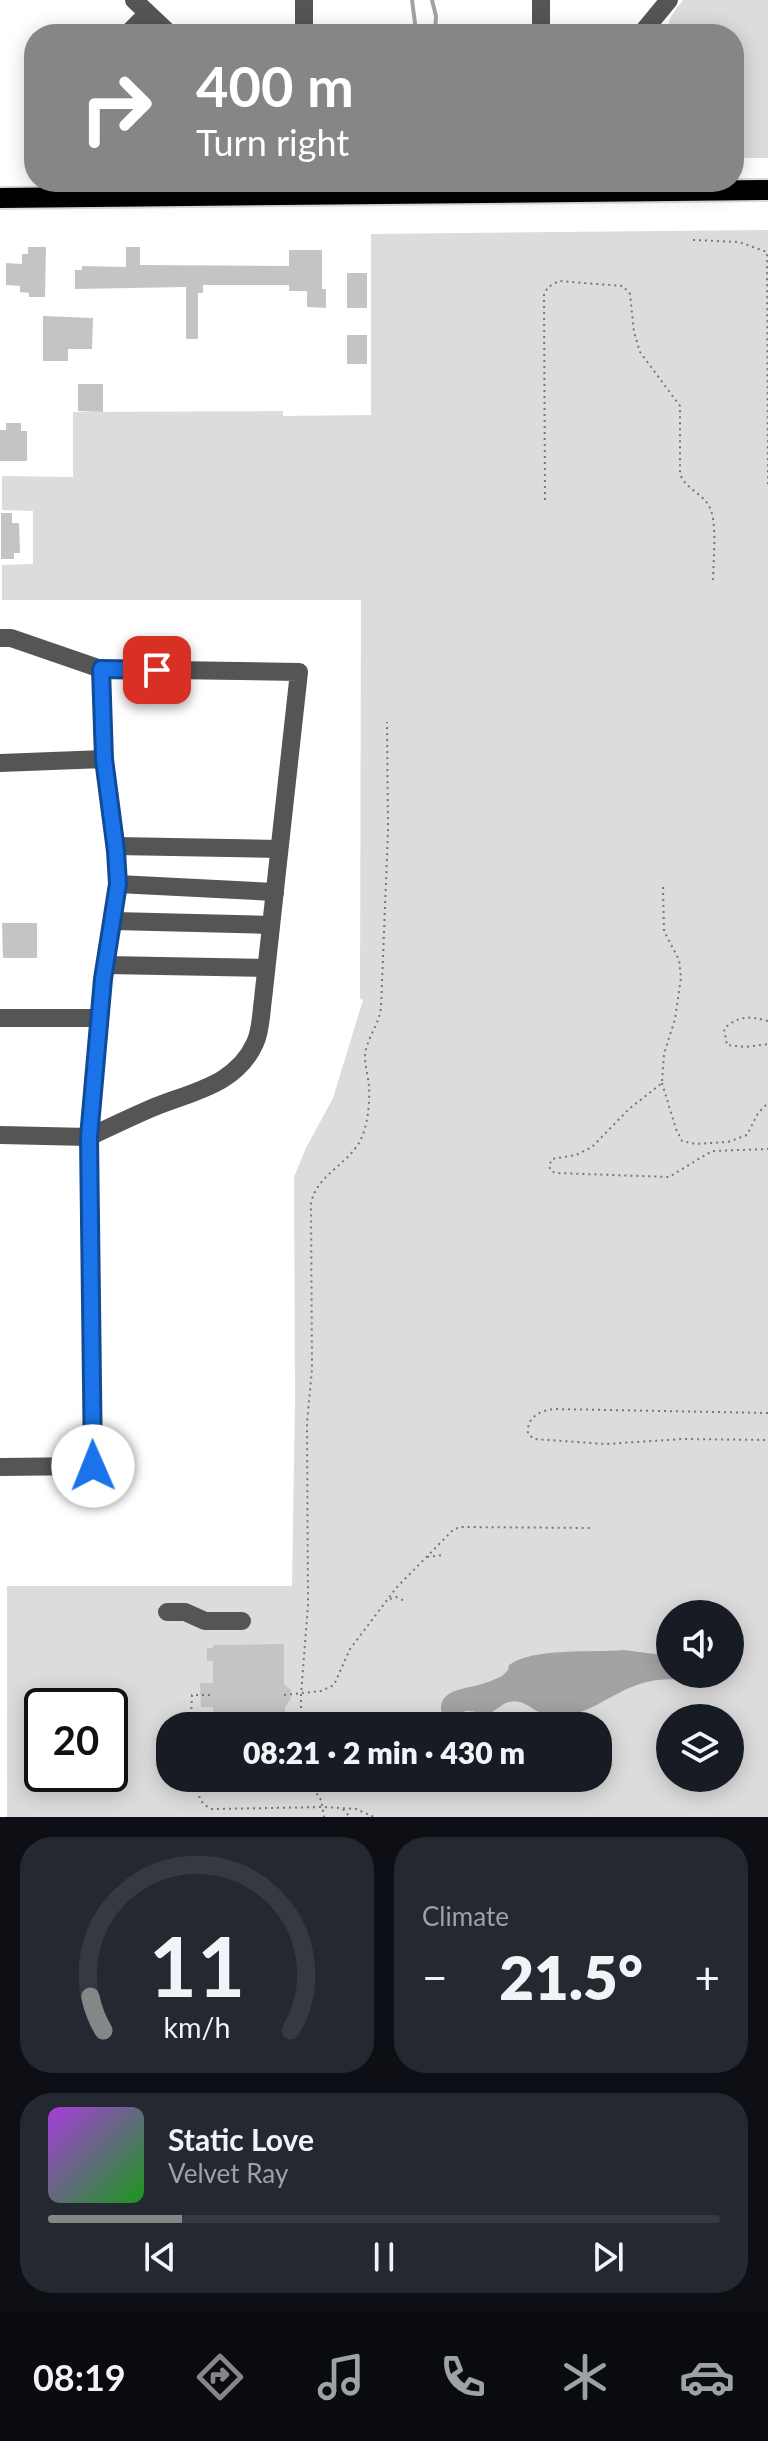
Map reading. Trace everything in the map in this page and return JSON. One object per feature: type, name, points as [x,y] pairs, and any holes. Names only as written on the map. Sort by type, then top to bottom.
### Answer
[{"type":"main road","points":[[744,190],[768,190]]},
{"type":"main road","points":[[0,198],[576,192]]},
{"type":"street","points":[[304,0],[304,24]]},
{"type":"street","points":[[541,0],[541,24]]},
{"type":"street","points":[[650,24],[669,0]]},
{"type":"street","points":[[140,7],[159,24]]},
{"type":"street","points":[[0,638],[11,638],[101,669],[299,672],[266,968],[256,1041],[247,1056],[234,1070],[202,1092],[155,1107],[89,1137],[0,1135]]},
{"type":"street","points":[[0,1467],[93,1466],[89,1137],[106,965],[118,884],[104,759],[101,669]]},
{"type":"street","points":[[0,763],[104,759]]},
{"type":"street","points":[[116,846],[279,849]]},
{"type":"street","points":[[118,884],[275,892]]},
{"type":"street","points":[[114,921],[271,925]]},
{"type":"street","points":[[106,965],[266,968]]},
{"type":"street","points":[[0,1018],[100,1018]]},
{"type":"street","points":[[167,1612],[185,1612],[205,1621],[242,1621]]},
{"type":"path","points":[[693,240],[739,242],[767,252],[768,486]]},
{"type":"path","points":[[545,500],[544,294],[548,287],[559,281],[623,286],[630,294],[634,332],[640,352],[680,406],[681,480],[700,495],[712,513],[713,581]]},
{"type":"path","points":[[301,1712],[308,1605],[311,1203],[319,1184],[359,1144],[365,1126],[369,1094],[366,1049],[379,1021],[381,1008],[388,831],[387,722]]},
{"type":"path","points":[[663,887],[664,931],[679,960],[681,978],[675,1019],[664,1054],[662,1083],[676,1129],[682,1141],[696,1144],[728,1142],[747,1135],[758,1113],[768,1103]]},
{"type":"path","points":[[768,1021],[735,1019],[724,1029],[727,1045],[745,1047],[768,1044]]},
{"type":"path","points":[[662,1083],[629,1109],[592,1147],[576,1155],[552,1159],[549,1166],[551,1171],[573,1175],[669,1177],[712,1151],[768,1149]]},
{"type":"path","points":[[768,1413],[555,1409],[540,1412],[527,1427],[528,1434],[534,1439],[606,1444],[683,1439],[768,1440]]},
{"type":"path","points":[[284,1695],[301,1695],[334,1685],[350,1649],[388,1599],[449,1533],[461,1527],[591,1528]]},
{"type":"path","points":[[426,1557],[444,1555]]},
{"type":"path","points":[[388,1599],[396,1597],[405,1601]]},
{"type":"path","points":[[191,1712],[192,1695],[213,1695]]},
{"type":"path","points":[[198,1792],[204,1806],[212,1809],[324,1807],[364,1810],[374,1817]]},
{"type":"path","points":[[315,1792],[324,1807],[324,1817]]},
{"type":"path","points":[[342,1808],[350,1817]]},
{"type":"shaded area","points":[[683,0],[768,0],[768,158],[744,158],[744,24],[669,24]]},
{"type":"shaded area","points":[[768,230],[768,1817],[7,1817],[7,1586],[292,1586],[294,1177],[333,1098],[363,1000],[360,999],[361,600],[2,600],[2,565],[33,564],[33,511],[2,510],[2,476],[73,477],[73,412],[283,411],[283,416],[371,415],[371,234]]},
{"type":"shaded area","points":[[624,1650],[656,1654],[656,1681],[635,1686],[580,1712],[538,1712],[515,1701],[493,1712],[441,1711],[444,1698],[449,1694],[502,1676],[509,1665],[520,1659],[564,1652]]},
{"type":"building","points":[[28,247],[46,247],[45,297],[29,297],[29,293],[20,292],[20,286],[6,285],[6,263],[22,264],[22,254],[28,254]]},
{"type":"building","points":[[126,247],[140,247],[140,265],[289,266],[289,250],[322,250],[322,289],[326,289],[326,308],[307,307],[307,291],[289,291],[289,285],[203,285],[203,293],[198,293],[198,339],[186,339],[186,287],[75,289],[75,270],[82,270],[82,266],[126,267]]},
{"type":"building","points":[[347,273],[367,273],[367,308],[347,308]]},
{"type":"building","points":[[43,316],[93,318],[92,349],[68,349],[68,361],[43,361]]},
{"type":"building","points":[[347,335],[367,335],[367,364],[347,364]]},
{"type":"building","points":[[78,384],[103,384],[103,412],[78,411]]},
{"type":"building","points":[[6,423],[21,423],[21,431],[27,431],[27,461],[0,461],[0,430],[6,430]]},
{"type":"building","points":[[1,513],[12,513],[12,523],[19,523],[20,553],[14,553],[14,559],[1,559]]},
{"type":"building","points":[[2,923],[37,923],[37,958],[3,958]]},
{"type":"building","points":[[284,1644],[284,1684],[291,1690],[285,1712],[213,1712],[213,1707],[201,1707],[200,1683],[213,1683],[213,1661],[207,1661],[207,1648],[213,1648],[213,1645]]},
{"type":"waterway","points":[[412,0],[415,24]]},
{"type":"waterway","points":[[432,0],[436,24]]},
{"type":"route","points":[[93,1466],[89,1137],[103,979],[118,884],[104,759],[101,669],[157,670]]}]
